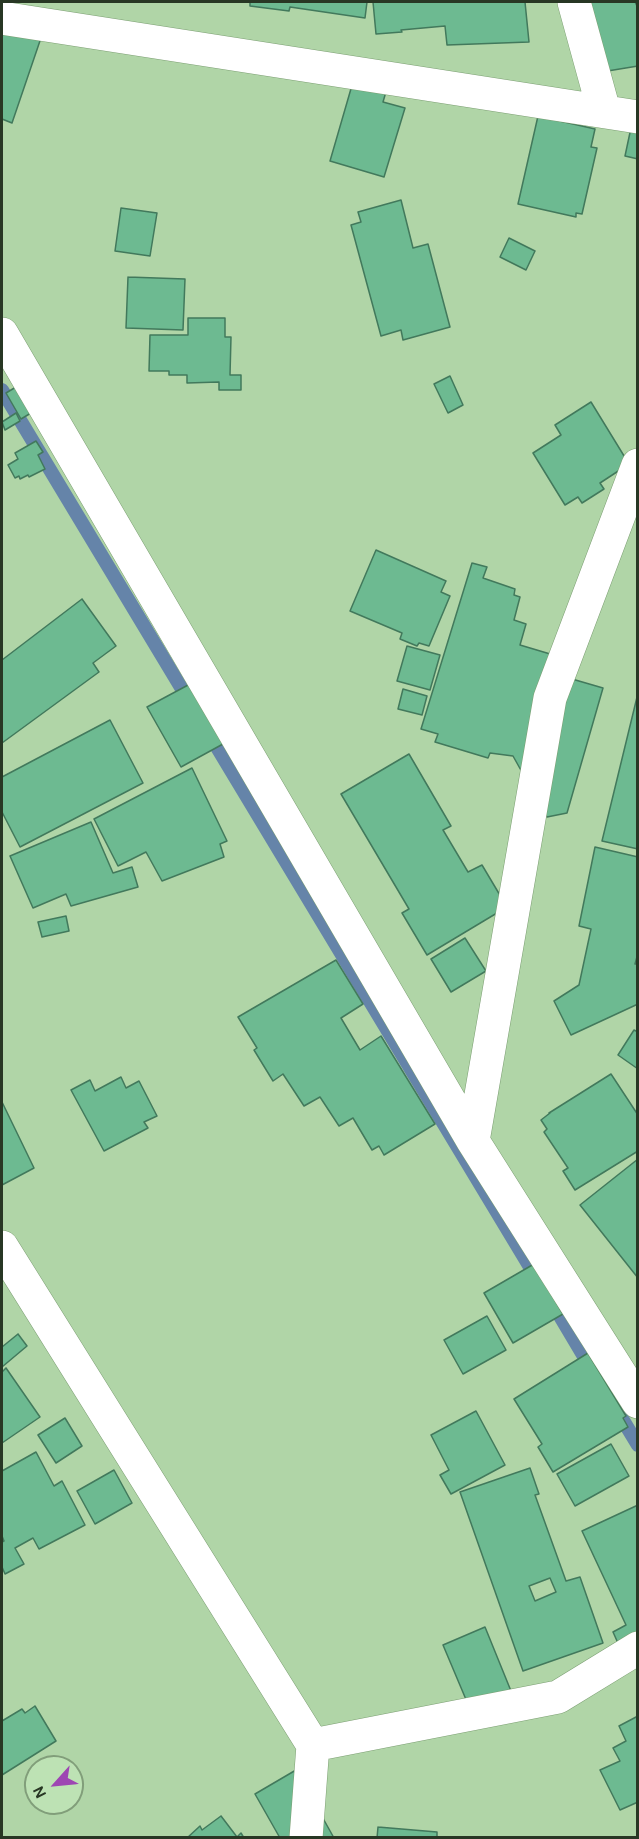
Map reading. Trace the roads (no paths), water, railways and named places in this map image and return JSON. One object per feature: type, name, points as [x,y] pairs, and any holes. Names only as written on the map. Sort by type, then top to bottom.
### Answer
[{"type":"street","points":[[574,2],[604,111]]},
{"type":"street","points":[[2,18],[638,117]]},
{"type":"street","points":[[2,334],[473,1141],[638,1402]]},
{"type":"street","points":[[473,1141],[550,698],[638,465]]},
{"type":"street","points":[[2,1247],[313,1745],[306,1838]]},
{"type":"street","points":[[313,1745],[558,1697],[638,1648]]},
{"type":"waterway","points":[[2,390],[191,704]]},
{"type":"waterway","points":[[209,734],[539,1282]]},
{"type":"waterway","points":[[551,1301],[592,1370]]},
{"type":"waterway","points":[[618,1412],[638,1445]]}]
